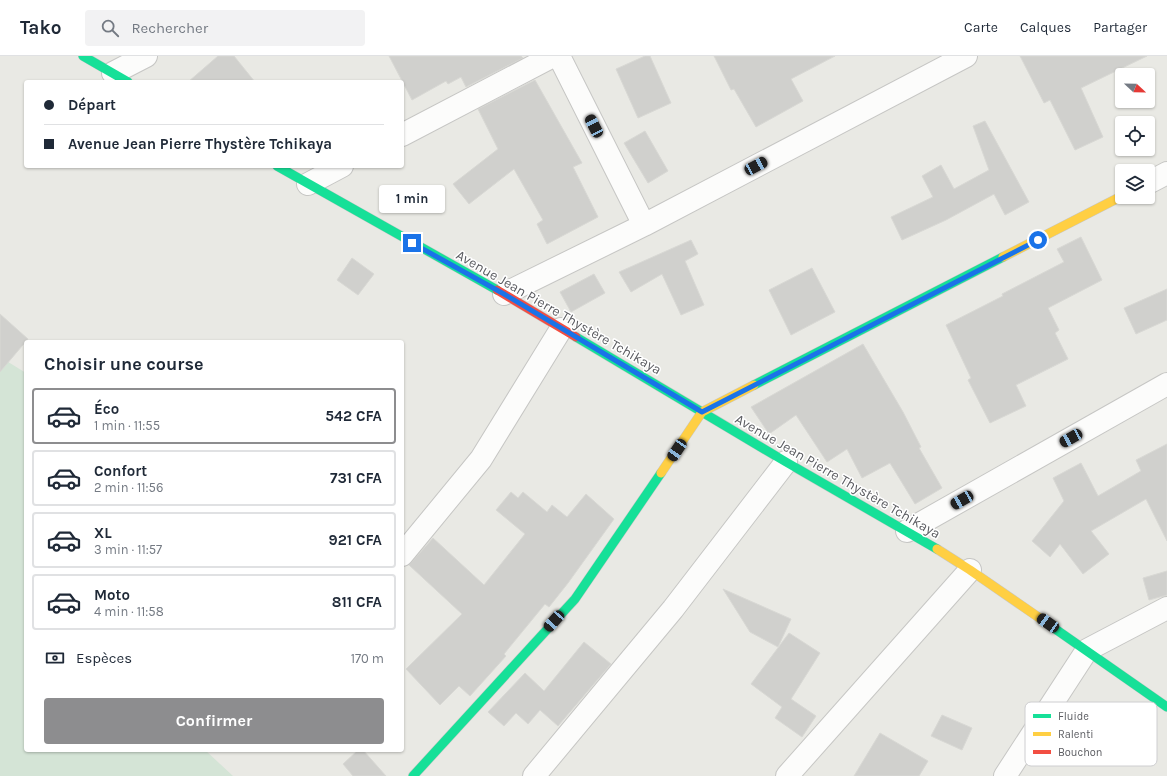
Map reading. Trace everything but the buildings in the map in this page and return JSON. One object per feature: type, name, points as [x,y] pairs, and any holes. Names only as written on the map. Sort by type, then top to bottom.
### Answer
[{"type":"street","points":[[83,56],[121,78],[146,56]]},
{"type":"street","points":[[404,133],[553,56]]},
{"type":"street","points":[[559,56],[644,224]]},
{"type":"street","points":[[504,294],[644,224],[966,56]]},
{"type":"street","name":"Avenue Jean Pierre Thystère Tchikaya","points":[[280,168],[504,294],[786,462],[907,531],[970,570],[1167,707]]},
{"type":"street","points":[[308,184],[338,168]]},
{"type":"street","points":[[1155,179],[1167,173]]},
{"type":"street","points":[[413,776],[575,599],[702,412],[1115,200]]},
{"type":"street","points":[[404,553],[481,460],[561,329]]},
{"type":"street","points":[[907,531],[1167,384]]},
{"type":"street","points":[[534,776],[673,609],[786,462]]},
{"type":"street","points":[[787,776],[970,570]]},
{"type":"street","points":[[1054,702],[1087,650],[1167,608]]},
{"type":"street","points":[[1006,776],[1025,746]]},
{"type":"green space","points":[[0,357],[24,372],[24,752],[207,752],[233,776],[0,776]]},
{"type":"traffic: fast","points":[[83,56],[125,80]]},
{"type":"traffic: fast","points":[[281,168],[497,290]]},
{"type":"traffic: fast","points":[[754,385],[1003,257]]},
{"type":"traffic: fast","points":[[576,337],[786,462],[937,549]]},
{"type":"traffic: fast","points":[[413,776],[575,599],[661,473]]},
{"type":"traffic: fast","points":[[1041,619],[1167,707]]},
{"type":"traffic: slow","points":[[1003,257],[1115,200]]},
{"type":"traffic: slow","points":[[661,473],[702,412],[754,385]]},
{"type":"traffic: slow","points":[[937,549],[1041,619]]},
{"type":"traffic: jam","points":[[497,290],[576,337]]},
{"type":"route","points":[[412,243],[504,294],[702,412],[1038,240]]}]
